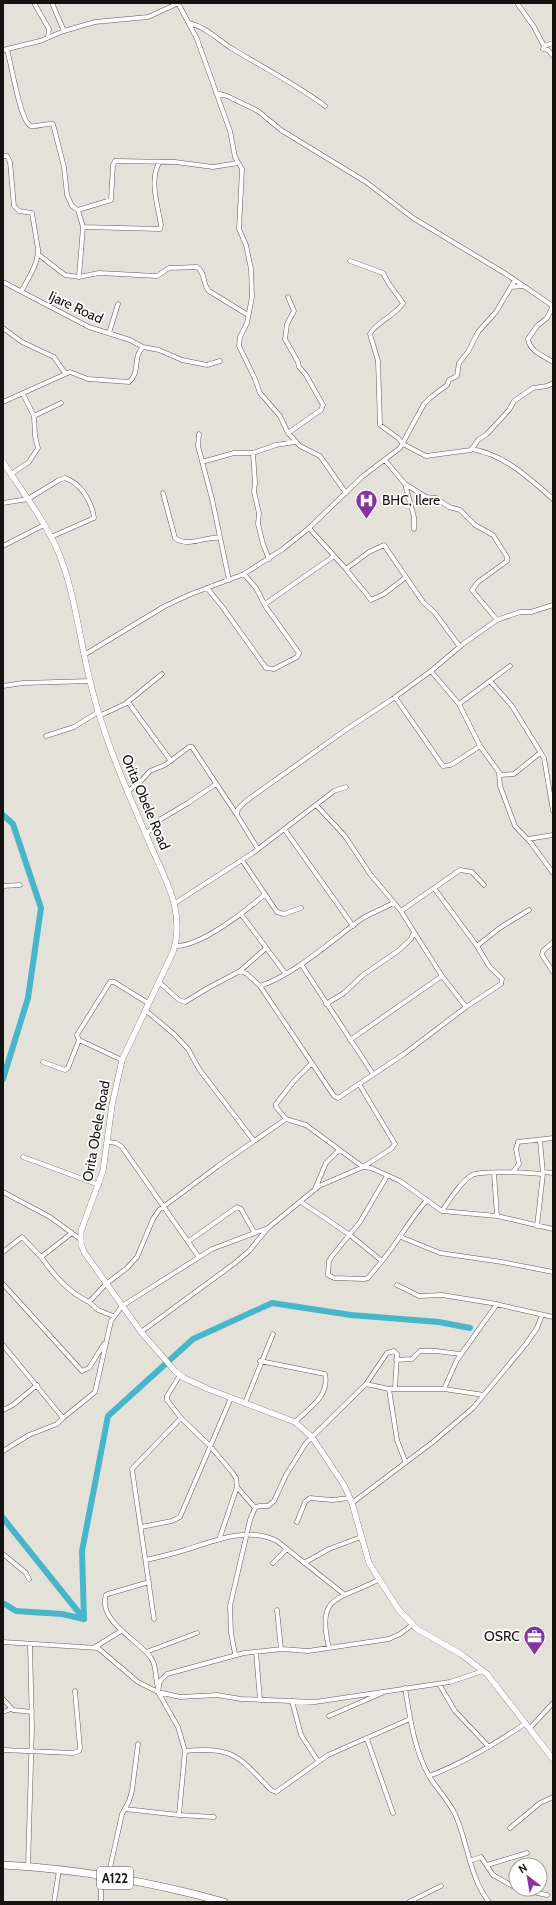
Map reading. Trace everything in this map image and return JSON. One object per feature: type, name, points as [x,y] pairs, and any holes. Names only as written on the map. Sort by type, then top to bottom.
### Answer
[{"type":"highway","name":"A122","points":[[3,1865],[104,1876],[171,1888],[224,1902]]},
{"type":"main road","name":"Orita Obele Road","points":[[3,462],[51,537],[67,576],[90,681],[99,714],[127,792],[175,903],[178,929],[175,946],[122,1060],[112,1105],[109,1142],[99,1185],[80,1239]]},
{"type":"main road","points":[[80,1239],[87,1258],[141,1332],[167,1363],[180,1375],[196,1384],[295,1422],[312,1437],[334,1468],[351,1500],[369,1563],[378,1580],[398,1609],[412,1625],[461,1654],[484,1670],[500,1688],[553,1758]]},
{"type":"street","points":[[34,3],[49,29],[48,37]]},
{"type":"street","points":[[52,3],[64,31]]},
{"type":"street","points":[[78,277],[83,227],[78,210],[72,206],[67,195],[65,172],[53,124],[33,126],[27,122],[24,111],[18,102],[5,50],[95,22],[148,17],[178,3],[189,23],[216,93],[230,131],[235,157],[242,171],[239,229],[246,245],[251,273],[252,297],[247,323],[240,337],[239,346],[256,379],[260,393],[280,416],[288,433],[295,442],[320,456],[346,493]]},
{"type":"street","points":[[518,3],[534,27],[544,46],[543,49],[548,50],[553,56]]},
{"type":"street","points":[[189,23],[203,28],[264,68],[271,70],[282,80],[325,106]]},
{"type":"street","points":[[544,46],[553,43]]},
{"type":"street","points":[[216,93],[228,96],[258,111],[281,130],[366,182],[413,218],[515,280],[553,306],[547,318],[537,326],[528,339],[532,348],[553,362]]},
{"type":"street","points":[[3,156],[7,156],[10,162],[14,206],[19,211],[31,212],[33,214],[39,254],[22,290]]},
{"type":"street","points":[[78,210],[111,200],[113,165],[115,161],[158,163],[175,162],[213,167],[238,163]]},
{"type":"street","points":[[83,227],[160,229],[161,226],[155,183],[156,168],[158,163]]},
{"type":"street","points":[[39,254],[65,275],[78,277],[99,273],[157,276],[168,268],[197,267],[203,273],[205,286],[209,291],[248,315]]},
{"type":"street","points":[[350,261],[383,273],[388,284],[403,301],[402,307],[389,315],[370,334],[378,361],[380,425],[398,438],[403,444],[430,457],[472,449],[488,452],[515,467],[553,500]]},
{"type":"street","points":[[84,655],[165,606],[244,574],[269,559],[309,528],[363,476],[385,460],[403,444],[424,404],[446,386],[450,380],[457,376],[459,363],[468,352],[476,335],[493,315],[515,280]]},
{"type":"street","name":"Ijare Road","points":[[3,282],[22,290],[37,301],[75,321],[130,340],[143,347],[159,350],[182,360],[205,364],[220,361]]},
{"type":"street","points":[[511,287],[524,286]]},
{"type":"street","points":[[288,297],[294,311],[287,324],[285,339],[298,362],[299,367],[306,375],[323,406],[321,410],[288,433]]},
{"type":"street","points":[[109,333],[118,304]]},
{"type":"street","points":[[3,328],[22,342],[54,357],[65,373]]},
{"type":"street","points":[[3,402],[23,394],[65,373],[74,373],[88,379],[130,382],[135,373],[136,356],[143,347]]},
{"type":"street","points":[[472,449],[478,440],[487,434],[509,410],[514,401],[532,388],[547,386],[553,382]]},
{"type":"street","points":[[11,474],[29,462],[38,448],[35,436],[34,416],[23,394]]},
{"type":"street","points":[[34,416],[61,403]]},
{"type":"street","points":[[200,434],[198,444],[229,580]]},
{"type":"street","points":[[202,462],[234,452],[253,453],[276,445],[295,442]]},
{"type":"street","points":[[253,453],[255,483],[254,492],[259,513],[258,524],[263,544],[269,559]]},
{"type":"street","points":[[385,460],[405,484],[426,497],[436,498],[449,507],[459,510],[471,521],[495,538],[507,557],[507,561],[478,582],[472,590],[497,620]]},
{"type":"street","points":[[3,503],[28,499],[56,481],[65,478],[77,484],[87,497],[94,516],[93,519],[51,537]]},
{"type":"street","points":[[405,484],[414,517],[414,529]]},
{"type":"street","points":[[163,493],[175,538],[186,542],[202,541],[211,537],[220,538]]},
{"type":"street","points":[[3,546],[44,525]]},
{"type":"street","points":[[309,528],[346,569],[357,584],[365,589],[371,600],[384,594],[406,577]]},
{"type":"street","points":[[346,569],[368,552],[383,545],[423,602],[435,613],[460,647]]},
{"type":"street","points":[[264,604],[334,556]]},
{"type":"street","points":[[207,588],[266,668],[271,670],[299,655],[264,604],[256,588],[244,574]]},
{"type":"street","points":[[237,815],[238,809],[246,802],[347,729],[396,697],[497,620],[520,612],[531,612],[553,605]]},
{"type":"street","points":[[459,704],[510,666]]},
{"type":"street","points":[[431,671],[459,704],[480,746],[499,773],[505,776],[514,774],[540,753]]},
{"type":"street","points":[[46,736],[74,727],[99,714],[128,702],[162,674]]},
{"type":"street","points":[[3,686],[23,683],[90,681]]},
{"type":"street","points":[[490,682],[512,706],[545,762],[547,782],[553,811]]},
{"type":"street","points":[[396,697],[443,766],[451,765],[480,746]]},
{"type":"street","points":[[128,702],[171,761]]},
{"type":"street","points":[[127,792],[141,781],[150,770],[171,761],[189,747],[192,747],[258,849]]},
{"type":"street","points":[[499,773],[500,786],[512,821],[519,832],[528,839],[553,872]]},
{"type":"street","points":[[146,834],[161,818],[188,803],[216,784]]},
{"type":"street","points":[[175,903],[242,860],[285,830],[334,791],[346,787]]},
{"type":"street","points":[[317,806],[345,836],[370,874],[401,911],[442,976],[466,1007]]},
{"type":"street","points":[[285,830],[353,926]]},
{"type":"street","points":[[528,839],[553,835]]},
{"type":"street","points":[[242,860],[264,895],[280,914],[301,908]]},
{"type":"street","points":[[401,911],[464,869],[472,872],[484,885]]},
{"type":"street","points":[[3,886],[20,885]]},
{"type":"street","points":[[240,971],[247,974],[260,986],[336,1097],[340,1097],[404,1054],[466,1007],[498,986],[502,981],[489,966],[477,946],[434,888]]},
{"type":"street","points":[[175,946],[187,944],[221,928],[264,895]]},
{"type":"street","points":[[260,986],[271,982],[301,964],[361,919],[393,903]]},
{"type":"street","points":[[477,946],[501,927],[529,910]]},
{"type":"street","points":[[241,914],[265,949],[285,973]]},
{"type":"street","points":[[326,1004],[344,993],[363,975],[398,951],[411,939],[414,932]]},
{"type":"street","points":[[553,942],[543,951],[542,955],[553,972]]},
{"type":"street","points":[[159,982],[179,1000],[185,1002],[240,971],[265,949]]},
{"type":"street","points":[[301,964],[373,1074]]},
{"type":"street","points":[[350,1040],[442,976]]},
{"type":"street","points":[[44,1062],[65,1070],[68,1068],[79,1040],[77,1035],[86,1018],[110,982],[114,982],[148,1003]]},
{"type":"street","points":[[145,1010],[174,1034],[188,1048],[198,1069],[254,1141]]},
{"type":"street","points":[[79,1040],[122,1060]]},
{"type":"street","points":[[312,1063],[294,1080],[276,1104],[276,1107],[286,1119],[306,1125],[363,1167],[371,1168],[407,1185],[442,1211],[497,1216],[553,1229]]},
{"type":"street","points":[[141,1332],[249,1251],[268,1228],[315,1189],[363,1167],[391,1149],[396,1144],[359,1084]]},
{"type":"street","points":[[89,1302],[106,1284],[127,1268],[137,1257],[153,1219],[159,1210],[218,1166],[286,1119]]},
{"type":"street","points":[[513,1172],[519,1164],[517,1144],[520,1142],[553,1138]]},
{"type":"street","points":[[537,1226],[542,1173],[540,1140]]},
{"type":"street","points":[[109,1142],[116,1143],[122,1147],[163,1208],[189,1241],[198,1256]]},
{"type":"street","points":[[315,1189],[326,1164],[338,1150]]},
{"type":"street","points":[[23,1157],[99,1185]]},
{"type":"street","points":[[442,1211],[455,1192],[472,1175],[513,1172],[553,1173]]},
{"type":"street","points":[[494,1173],[497,1216]]},
{"type":"street","points":[[387,1176],[360,1222],[332,1256],[328,1272],[330,1277],[368,1278],[401,1237],[416,1212],[427,1200]]},
{"type":"street","points":[[3,1192],[44,1214],[80,1239]]},
{"type":"street","points":[[301,1202],[350,1235],[382,1261]]},
{"type":"street","points":[[189,1241],[236,1206],[241,1209],[254,1232]]},
{"type":"street","points":[[3,1451],[21,1439],[57,1424],[95,1392],[105,1342],[113,1316],[122,1306],[198,1256],[226,1243],[268,1228]]},
{"type":"street","points":[[41,1257],[72,1233]]},
{"type":"street","points":[[3,1252],[22,1236],[41,1257],[54,1276],[68,1289],[89,1302],[98,1310],[113,1316]]},
{"type":"street","points":[[401,1237],[440,1253],[502,1262],[553,1272]]},
{"type":"street","points":[[3,1284],[82,1371],[89,1368],[105,1342]]},
{"type":"street","points":[[397,1285],[419,1296],[442,1295],[497,1304],[553,1318]]},
{"type":"street","points":[[444,1389],[451,1370],[460,1354],[497,1304]]},
{"type":"street","points":[[297,1522],[305,1502],[310,1498],[351,1500],[433,1442],[468,1413],[526,1344],[537,1328],[542,1315]]},
{"type":"street","points":[[245,1403],[272,1334]]},
{"type":"street","points":[[3,1345],[37,1384],[63,1418]]},
{"type":"street","points":[[396,1360],[412,1359],[420,1351],[460,1354]]},
{"type":"street","points":[[235,1654],[231,1633],[230,1606],[246,1535],[256,1508],[259,1506],[268,1506],[274,1501],[292,1464],[312,1437],[366,1384],[389,1352],[396,1352],[395,1389]]},
{"type":"street","points":[[260,1362],[325,1374],[326,1385],[323,1395],[295,1422]]},
{"type":"street","points":[[180,1375],[167,1398],[181,1418],[210,1446],[236,1478],[237,1487],[220,1537]]},
{"type":"street","points":[[3,1410],[13,1405],[37,1384]]},
{"type":"street","points":[[366,1384],[389,1389],[444,1389],[484,1395]]},
{"type":"street","points":[[389,1389],[397,1440],[405,1461]]},
{"type":"street","points":[[141,1527],[172,1521],[180,1517],[231,1398]]},
{"type":"street","points":[[154,1619],[132,1469],[181,1418]]},
{"type":"street","points":[[237,1487],[256,1508]]},
{"type":"street","points":[[146,1560],[172,1554],[220,1537],[246,1535],[272,1538],[345,1595]]},
{"type":"street","points":[[304,1563],[329,1548],[361,1537]]},
{"type":"street","points":[[274,1563],[287,1549]]},
{"type":"street","points":[[3,1554],[26,1573],[29,1579]]},
{"type":"street","points":[[330,1648],[324,1622],[325,1614],[330,1605],[345,1595],[378,1580]]},
{"type":"street","points":[[149,1582],[106,1595],[105,1601],[110,1616],[121,1631],[146,1652],[154,1663],[158,1690],[178,1728],[185,1751],[179,1815]]},
{"type":"street","points":[[277,1610],[282,1649]]},
{"type":"street","points":[[158,1690],[160,1681],[167,1674],[235,1654],[282,1649],[308,1650],[330,1648],[389,1639],[400,1634],[412,1625]]},
{"type":"street","points":[[95,1647],[121,1631]]},
{"type":"street","points":[[146,1652],[197,1633]]},
{"type":"street","points":[[3,1642],[30,1645],[95,1647],[111,1657],[138,1682],[180,1697],[217,1696],[260,1700],[315,1702],[456,1681],[484,1670]]},
{"type":"street","points":[[28,1867],[32,1712],[30,1645]]},
{"type":"street","points":[[256,1652],[260,1700]]},
{"type":"street","points":[[439,1684],[455,1711],[489,1747]]},
{"type":"street","points":[[405,1688],[410,1720],[418,1748],[429,1776],[455,1814],[470,1861],[482,1892],[489,1902]]},
{"type":"street","points":[[3,1750],[73,1753],[79,1751],[75,1691]]},
{"type":"street","points":[[329,1716],[387,1691]]},
{"type":"street","points":[[3,1699],[11,1709]]},
{"type":"street","points":[[292,1701],[300,1735],[318,1761]]},
{"type":"street","points":[[429,1776],[457,1765],[528,1726],[553,1703]]},
{"type":"street","points":[[3,1712],[11,1709],[32,1712]]},
{"type":"street","points":[[185,1751],[206,1749],[236,1756],[248,1765],[271,1790],[276,1792],[318,1761],[342,1748],[410,1720]]},
{"type":"street","points":[[367,1739],[393,1813]]},
{"type":"street","points":[[101,1902],[104,1876],[122,1814],[132,1791],[138,1744]]},
{"type":"street","points":[[510,1828],[540,1804],[553,1797]]},
{"type":"street","points":[[125,1809],[214,1817]]},
{"type":"street","points":[[486,1865],[527,1852]]},
{"type":"street","points":[[470,1861],[481,1857],[497,1879],[508,1884]]},
{"type":"street","points":[[54,1902],[59,1870]]},
{"type":"street","points":[[409,1902],[441,1886]]},
{"type":"waterway","points":[[3,815],[13,824],[41,908],[28,998],[3,1079]]},
{"type":"waterway","points":[[3,1603],[16,1611],[62,1614],[84,1619],[82,1551],[108,1416],[193,1339],[272,1303],[351,1315],[439,1322],[470,1328]]},
{"type":"waterway","points":[[3,1518],[84,1619]]},
{"type":"place","name":"BHC, Ilere","points":[[367,520]]},
{"type":"place","name":"OSRC","points":[[535,1656]]}]
